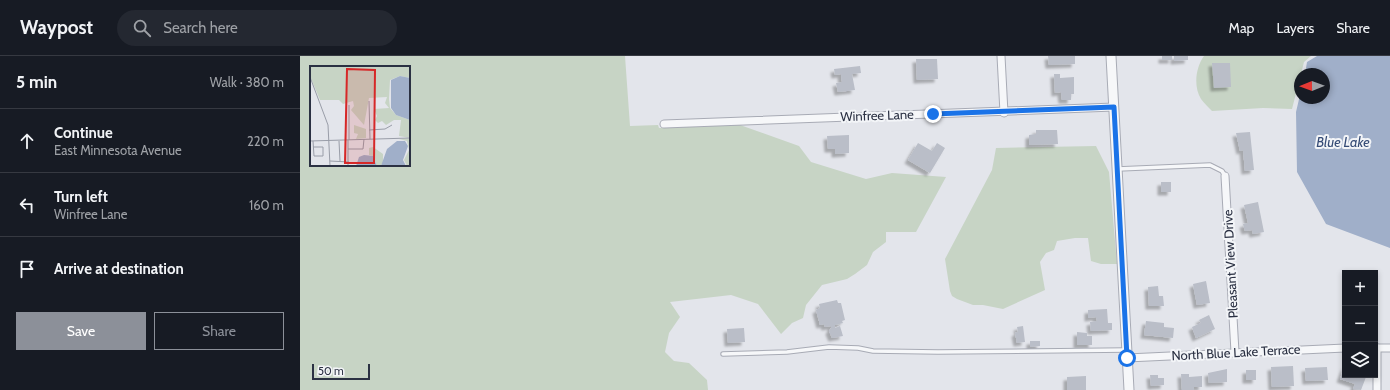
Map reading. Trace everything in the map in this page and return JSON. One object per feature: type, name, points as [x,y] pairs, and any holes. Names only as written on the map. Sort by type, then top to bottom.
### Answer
[{"type":"street","points":[[1001,56],[1004,112]]},
{"type":"street","points":[[1111,56],[1129,390]]},
{"type":"street","name":"Winfree Lane","points":[[664,124],[895,114],[1004,112],[1114,107]]},
{"type":"street","name":"Pleasant View Drive","points":[[1225,176],[1235,352]]},
{"type":"street","name":"North Blue Lake Terrace","points":[[1127,354],[1342,348]]},
{"type":"street","points":[[1378,348],[1390,348]]},
{"type":"street","points":[[1377,378],[1377,390]]},
{"type":"lane","points":[[1117,169],[1210,165],[1222,171],[1225,176]]},
{"type":"lane","points":[[723,354],[786,352],[828,347],[858,348],[872,351],[1127,354]]},
{"type":"green space","points":[[300,56],[625,56],[630,126],[658,125],[659,128],[740,125],[799,146],[811,162],[866,179],[892,173],[946,177],[916,232],[886,232],[886,242],[873,252],[867,265],[847,279],[822,285],[806,305],[803,318],[792,323],[781,334],[758,304],[731,295],[670,302],[680,317],[669,333],[665,352],[674,361],[689,363],[707,380],[708,390],[300,390]]},
{"type":"green space","points":[[1204,56],[1311,56],[1304,62],[1302,68],[1294,68],[1294,101],[1292,109],[1263,108],[1212,111],[1201,99],[1197,88],[1196,77],[1201,60]]},
{"type":"green space","points":[[1096,146],[1109,172],[1117,264],[1101,264],[1091,261],[1088,238],[1075,238],[1057,241],[1054,250],[1046,253],[1040,262],[1045,290],[1003,309],[983,305],[973,305],[952,296],[945,259],[992,170],[996,148]]},
{"type":"water","name":"Blue Lake","points":[[1317,56],[1390,56],[1390,248],[1326,224],[1297,172],[1296,112],[1298,104],[1330,104],[1330,68],[1306,68],[1307,62]]},
{"type":"building","points":[[1048,56],[1075,56],[1075,64],[1049,65]]},
{"type":"building","points":[[1162,56],[1172,56],[1172,60],[1162,60]]},
{"type":"building","points":[[1174,56],[1188,56],[1188,60],[1174,61]]},
{"type":"building","points":[[916,59],[937,59],[938,79],[917,80]]},
{"type":"building","points":[[1212,63],[1230,63],[1231,87],[1214,88]]},
{"type":"building","points":[[860,66],[861,73],[852,74],[855,90],[838,92],[836,83],[842,82],[841,74],[835,75],[834,69]]},
{"type":"building","points":[[1054,74],[1060,74],[1060,78],[1074,77],[1074,94],[1071,94],[1071,100],[1062,100],[1061,92],[1055,93]]},
{"type":"building","points":[[1036,130],[1057,130],[1058,144],[1029,145],[1029,135],[1036,134]]},
{"type":"building","points":[[1250,132],[1254,170],[1245,171],[1243,150],[1240,151],[1236,133]]},
{"type":"building","points":[[849,135],[849,153],[835,154],[835,149],[828,149],[827,136]]},
{"type":"building","points":[[918,143],[932,151],[937,143],[945,148],[930,173],[908,160]]},
{"type":"building","points":[[1161,182],[1171,182],[1171,192],[1161,192]]},
{"type":"building","points":[[1258,202],[1264,232],[1253,234],[1252,230],[1245,231],[1243,224],[1248,223],[1244,205]]},
{"type":"building","points":[[1206,281],[1210,303],[1197,305],[1193,284]]},
{"type":"building","points":[[1158,286],[1159,296],[1163,296],[1164,306],[1149,306],[1148,287]]},
{"type":"building","points":[[837,300],[838,303],[841,303],[845,320],[842,321],[843,323],[835,325],[835,328],[840,326],[843,336],[832,338],[829,331],[831,326],[825,327],[824,324],[820,325],[816,310],[820,308],[819,304]]},
{"type":"building","points":[[1107,309],[1108,323],[1112,323],[1112,330],[1091,331],[1090,322],[1097,321],[1096,317],[1088,318],[1088,310]]},
{"type":"building","points":[[1209,315],[1215,329],[1196,338],[1192,327],[1201,323],[1199,320]]},
{"type":"building","points":[[1146,321],[1164,323],[1164,327],[1174,328],[1173,338],[1144,335]]},
{"type":"building","points":[[1023,326],[1025,342],[1017,343],[1015,333],[1018,332],[1017,327]]},
{"type":"building","points":[[744,328],[745,342],[728,343],[727,329]]},
{"type":"building","points":[[1077,332],[1087,333],[1087,336],[1092,336],[1092,345],[1077,345]]},
{"type":"building","points":[[1030,341],[1040,341],[1040,346],[1030,347]]},
{"type":"building","points":[[1293,366],[1294,386],[1272,387],[1271,367]]},
{"type":"building","points":[[1327,367],[1328,380],[1306,381],[1305,368]]},
{"type":"building","points":[[1227,369],[1227,382],[1209,383],[1208,373]]},
{"type":"building","points":[[1246,370],[1256,370],[1256,380],[1246,380]]},
{"type":"building","points":[[1342,373],[1342,378],[1366,378],[1361,390],[1353,389],[1355,384],[1340,379]]},
{"type":"building","points":[[1181,374],[1189,374],[1189,377],[1202,376],[1202,387],[1194,387],[1194,390],[1182,390]]},
{"type":"building","points":[[1150,375],[1158,375],[1158,378],[1164,378],[1164,385],[1151,386]]},
{"type":"building","points":[[1086,376],[1086,390],[1067,390],[1067,377]]},
{"type":"route","points":[[933,114],[1114,107],[1127,358]]}]
